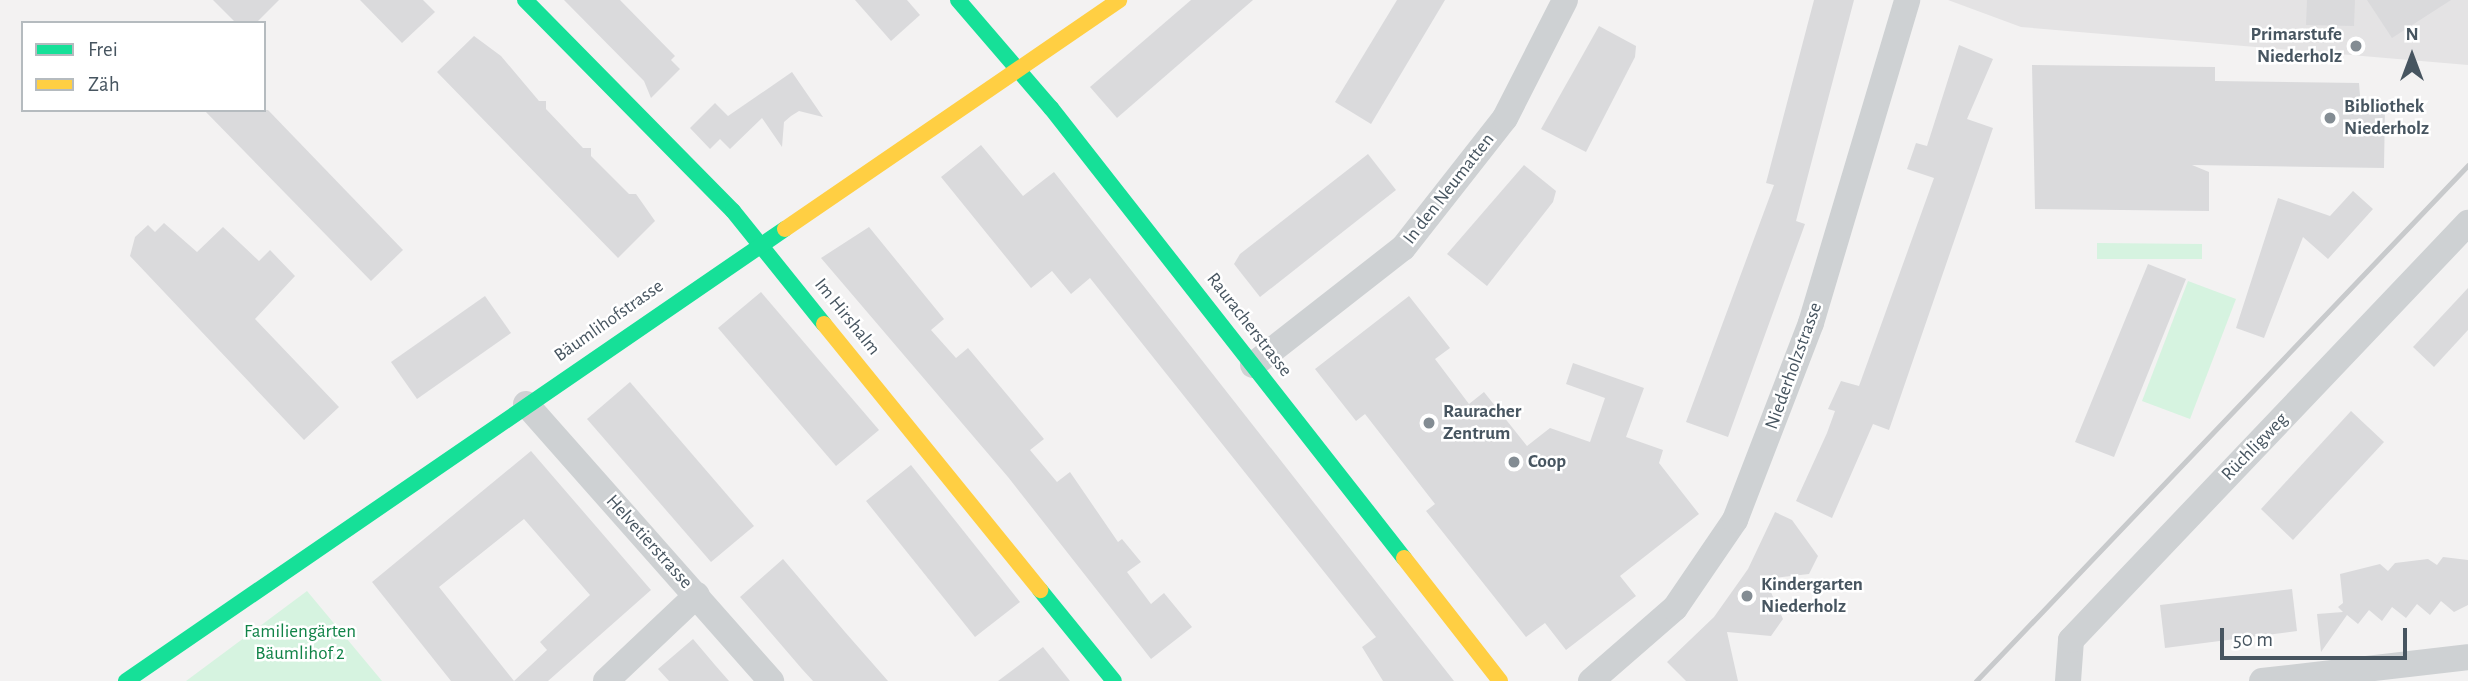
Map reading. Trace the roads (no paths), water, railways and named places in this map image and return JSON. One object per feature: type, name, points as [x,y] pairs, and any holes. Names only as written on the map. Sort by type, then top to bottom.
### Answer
[{"type":"street","name":"Im Hirshalm","points":[[525,0],[760,242],[1114,681]]},
{"type":"street","name":"Rauracherstrasse","points":[[958,0],[1018,69],[1500,681]]},
{"type":"street","name":"Bäumlihofstrasse","points":[[126,681],[760,242],[1119,0]]},
{"type":"street","name":"In den Neumatten","points":[[1253,365],[1403,248],[1505,118],[1565,0]]},
{"type":"street","name":"Niederholzstrasse","points":[[1591,681],[1675,608],[1735,520],[1811,323],[1907,0]]},
{"type":"street","name":"Rüchligweg","points":[[2068,681],[2071,640],[2468,223]]},
{"type":"street","name":"Helvetierstrasse","points":[[526,404],[771,681]]},
{"type":"street","points":[[606,681],[697,595]]},
{"type":"street","points":[[2262,681],[2468,657]]},
{"type":"railway","points":[[1976,681],[2468,165]]},
{"type":"place","name":"Primarstufe Niederholz","points":[[2356,46]]},
{"type":"place","name":"Bibliothek Niederholz","points":[[2330,118]]},
{"type":"place","name":"Rauracher Zentrum","points":[[1429,423]]},
{"type":"place","name":"Coop","points":[[1514,462]]},
{"type":"place","name":"Kindergarten Niederholz","points":[[1747,596]]},
{"type":"park label","name":"Familiengärten Bäumlihof 2","points":[[300,643]]}]
